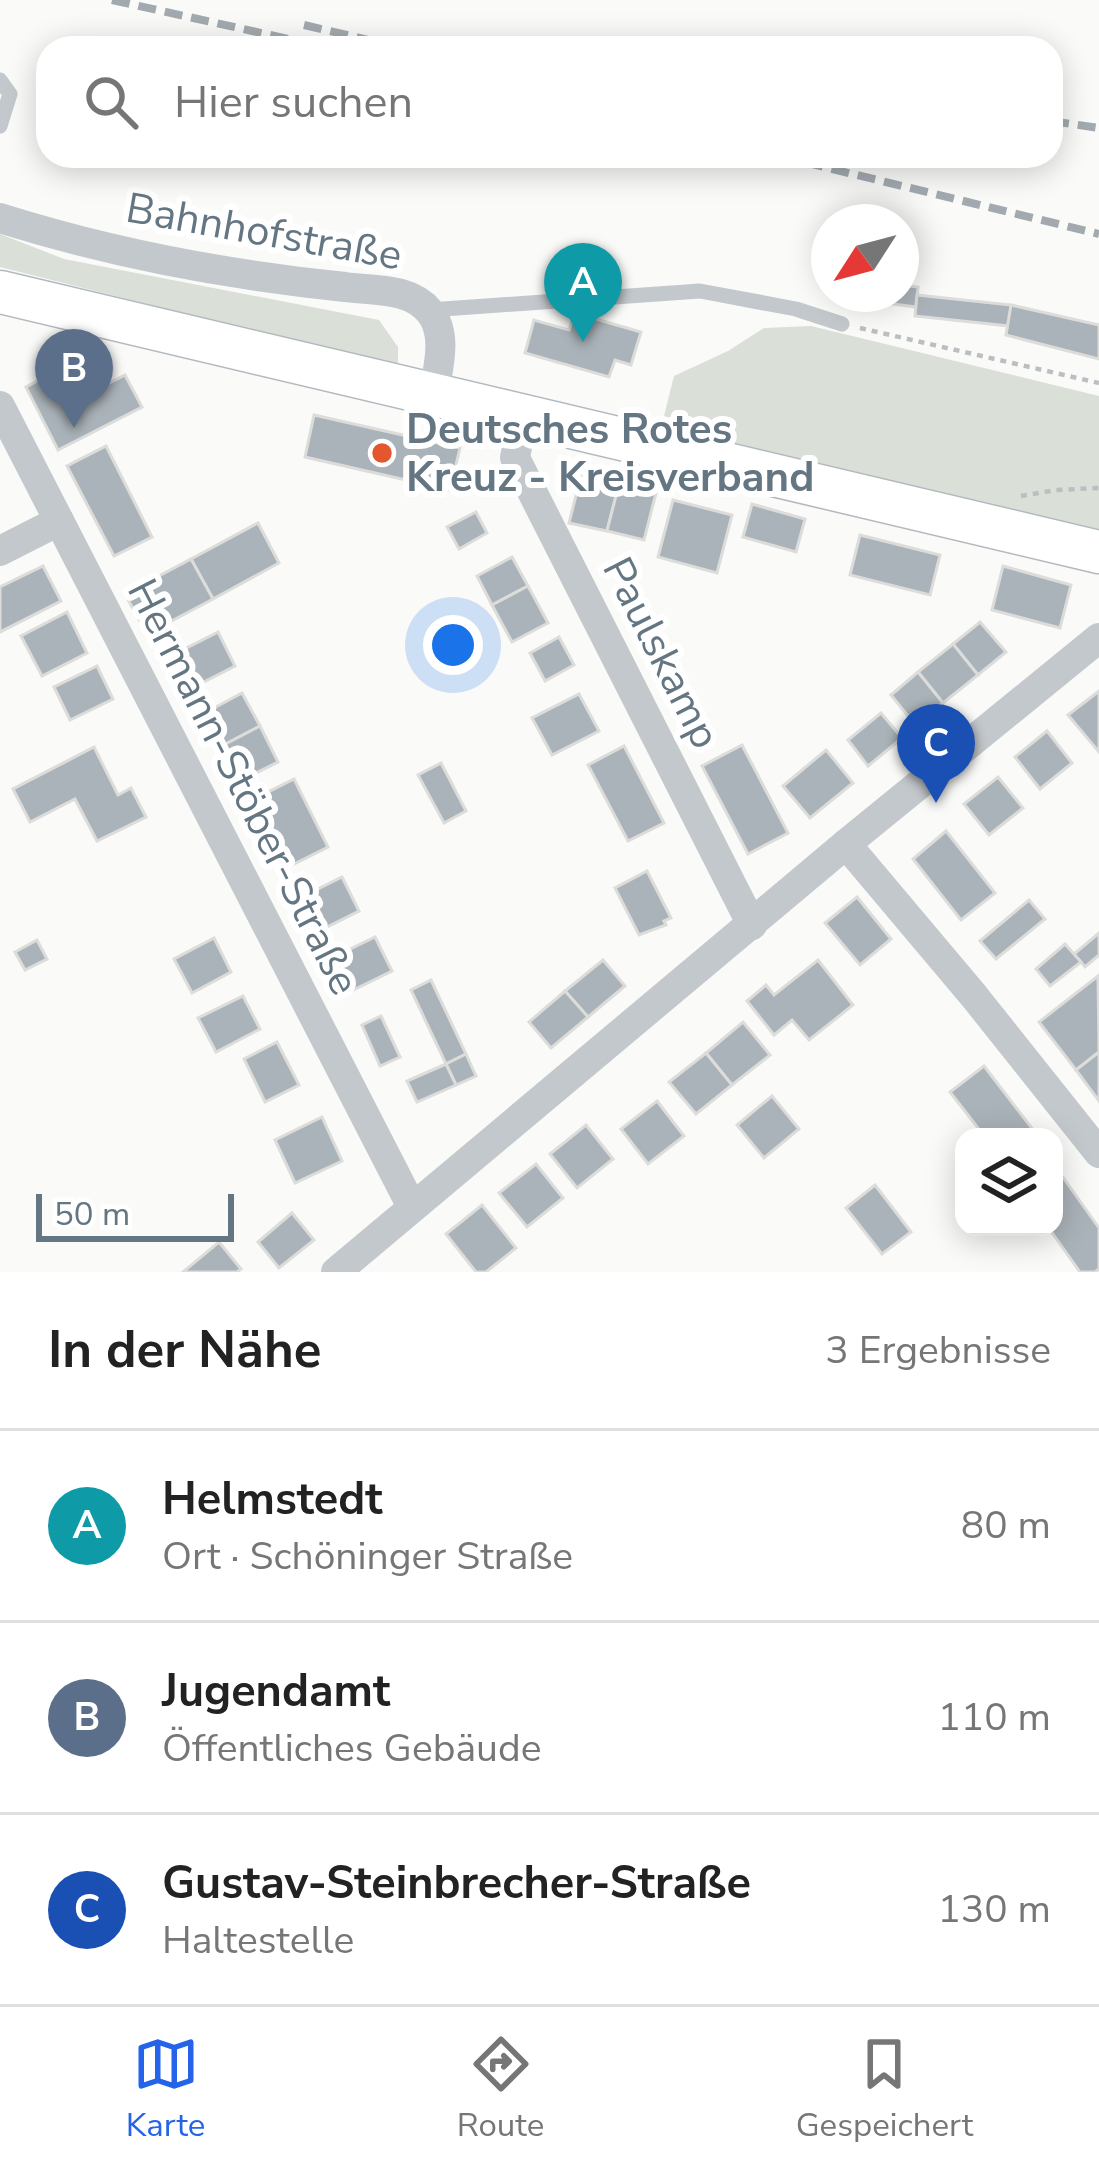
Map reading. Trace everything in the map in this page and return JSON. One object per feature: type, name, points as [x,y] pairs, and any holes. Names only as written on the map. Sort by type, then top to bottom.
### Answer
[{"type":"main road","points":[[0,292],[1099,552]]},
{"type":"street","name":"Bahnhofstraße","points":[[0,218],[81,242],[166,259],[283,280],[403,293],[429,310],[439,329],[434,393]]},
{"type":"street","name":"Hermann-Stöber-Straße","points":[[0,406],[412,1207]]},
{"type":"street","name":"Paulskamp","points":[[523,413],[515,458],[752,926]]},
{"type":"street","points":[[0,551],[59,521]]},
{"type":"street","points":[[336,1272],[1099,638]]},
{"type":"street","points":[[846,844],[1099,1153]]},
{"type":"lane","points":[[0,80],[10,94],[0,126]]},
{"type":"lane","points":[[429,310],[700,291],[796,309],[842,324]]},
{"type":"path","points":[[842,324],[1099,383]]},
{"type":"shaded area","points":[[0,234],[64,259],[379,320],[398,347],[398,367],[0,267]]},
{"type":"shaded area","points":[[811,326],[1099,396],[1099,543],[660,432],[674,376],[764,328]]},
{"type":"building","points":[[919,295],[1011,305],[1009,326],[915,316]]},
{"type":"building","points":[[1011,305],[1099,325],[1099,359],[1006,335]]},
{"type":"building","points":[[575,313],[641,332],[631,365],[615,360],[609,377],[525,353],[534,320],[569,330]]},
{"type":"building","points":[[58,370],[74,401],[125,375],[142,407],[58,450],[26,387]]},
{"type":"building","name":"Deutsches Rotes Kreuz - Kreisverband","points":[[314,415],[460,448],[450,490],[305,457]]},
{"type":"building","points":[[106,446],[152,537],[114,556],[67,466]]},
{"type":"building","points":[[581,476],[619,484],[607,531],[569,523]]},
{"type":"building","points":[[619,484],[656,493],[644,540],[607,531]]},
{"type":"building","points":[[673,500],[732,515],[717,573],[658,557]]},
{"type":"building","points":[[752,504],[805,519],[796,552],[743,537]]},
{"type":"building","points":[[476,512],[487,533],[459,549],[447,527]]},
{"type":"building","points":[[258,523],[279,563],[213,599],[191,559]]},
{"type":"building","points":[[860,535],[940,555],[930,595],[850,575]]},
{"type":"building","points":[[512,557],[528,586],[492,605],[477,576]]},
{"type":"building","points":[[191,559],[213,599],[147,634],[125,594]]},
{"type":"building","points":[[43,566],[61,601],[0,632],[0,587]]},
{"type":"building","points":[[1003,566],[1071,585],[1060,628],[992,610]]},
{"type":"building","points":[[528,586],[548,623],[512,642],[492,605]]},
{"type":"building","points":[[67,612],[87,653],[42,676],[21,636]]},
{"type":"building","points":[[980,622],[1006,652],[978,675],[953,644]]},
{"type":"building","points":[[218,632],[235,666],[190,689],[173,655]]},
{"type":"building","points":[[559,637],[574,665],[545,681],[530,653]]},
{"type":"building","points":[[953,644],[978,675],[943,703],[918,672]]},
{"type":"building","points":[[97,666],[113,699],[70,720],[54,687]]},
{"type":"building","points":[[918,672],[943,703],[916,726],[891,695]]},
{"type":"building","points":[[1099,691],[1099,752],[1068,715]]},
{"type":"building","points":[[242,693],[260,726],[218,748],[201,715]]},
{"type":"building","points":[[579,694],[599,731],[552,755],[532,718]]},
{"type":"building","points":[[881,713],[902,738],[868,766],[848,740]]},
{"type":"building","points":[[260,726],[278,762],[236,783],[218,748]]},
{"type":"building","points":[[1047,731],[1072,763],[1040,789],[1015,757]]},
{"type":"building","points":[[742,745],[788,833],[748,854],[702,766]]},
{"type":"building","points":[[624,746],[664,823],[628,841],[588,765]]},
{"type":"building","points":[[94,747],[118,795],[131,788],[146,817],[97,841],[75,799],[30,822],[13,789]]},
{"type":"building","points":[[826,750],[853,783],[810,818],[783,786]]},
{"type":"building","points":[[441,763],[466,811],[444,823],[418,775]]},
{"type":"building","points":[[998,777],[1023,808],[989,835],[964,804]]},
{"type":"building","points":[[294,779],[328,847],[284,869],[250,801]]},
{"type":"building","points":[[946,831],[995,893],[961,920],[913,859]]},
{"type":"building","points":[[647,871],[671,918],[664,921],[666,925],[639,935],[615,888]]},
{"type":"building","points":[[342,877],[359,911],[315,933],[298,899]]},
{"type":"building","points":[[857,897],[891,939],[860,965],[825,923]]},
{"type":"building","points":[[1029,900],[1045,919],[996,959],[980,941]]},
{"type":"building","points":[[1099,933],[1099,955],[1085,967],[1074,954]]},
{"type":"building","points":[[375,937],[392,971],[347,993],[330,959]]},
{"type":"building","points":[[214,938],[231,972],[192,993],[174,959]]},
{"type":"building","points":[[37,940],[47,959],[25,970],[15,952]]},
{"type":"building","points":[[1065,944],[1081,962],[1050,986],[1036,969]]},
{"type":"building","points":[[603,960],[625,986],[588,1017],[565,991]]},
{"type":"building","points":[[818,960],[853,1005],[809,1040],[792,1020],[774,1035],[747,1001],[766,985],[774,995]]},
{"type":"building","points":[[1098,976],[1099,1052],[1076,1070],[1039,1022]]},
{"type":"building","points":[[431,980],[466,1054],[446,1064],[411,990]]},
{"type":"building","points":[[565,991],[588,1017],[551,1048],[529,1022]]},
{"type":"building","points":[[243,996],[260,1029],[216,1052],[198,1018]]},
{"type":"building","points":[[381,1016],[400,1057],[380,1066],[362,1025]]},
{"type":"building","points":[[743,1022],[770,1055],[732,1085],[706,1053]]},
{"type":"building","points":[[277,1042],[299,1085],[265,1102],[244,1059]]},
{"type":"building","points":[[1099,1052],[1099,1101],[1076,1070]]},
{"type":"building","points":[[706,1053],[732,1085],[696,1114],[669,1082]]},
{"type":"building","points":[[466,1054],[476,1076],[456,1085],[446,1064]]},
{"type":"building","points":[[446,1064],[456,1085],[417,1102],[407,1081]]},
{"type":"building","points":[[984,1066],[1032,1128],[978,1128],[950,1092]]},
{"type":"building","points":[[772,1096],[799,1129],[764,1158],[737,1125]]},
{"type":"building","points":[[657,1101],[684,1136],[648,1164],[621,1129]]},
{"type":"building","points":[[322,1117],[342,1161],[295,1183],[275,1140]]},
{"type":"building","points":[[586,1125],[613,1159],[577,1188],[550,1154]]},
{"type":"building","points":[[536,1164],[563,1198],[527,1227],[499,1193]]},
{"type":"building","points":[[1063,1177],[1099,1228],[1099,1269],[1080,1272],[1054,1236],[1063,1236]]},
{"type":"building","points":[[875,1185],[911,1232],[882,1254],[846,1208]]},
{"type":"building","points":[[482,1205],[516,1248],[486,1272],[476,1272],[446,1234]]},
{"type":"building","points":[[292,1213],[314,1240],[279,1268],[258,1242]]},
{"type":"building","points":[[219,1242],[241,1269],[183,1272]]},
{"type":"railway","points":[[112,0],[275,36]]},
{"type":"railway","points":[[304,25],[351,36]]},
{"type":"railway","points":[[1063,123],[1099,128]]},
{"type":"railway","points":[[828,168],[1099,234]]},
{"type":"place","name":"Helmstedt","points":[[583,342]]},
{"type":"place","name":"Jugendamt","points":[[74,428]]},
{"type":"place","name":"Deutsches Rotes Kreuz - Kreisverband","points":[[382,453]]},
{"type":"place","name":"Gustav-Steinbrecher-Straße","points":[[936,803]]}]
